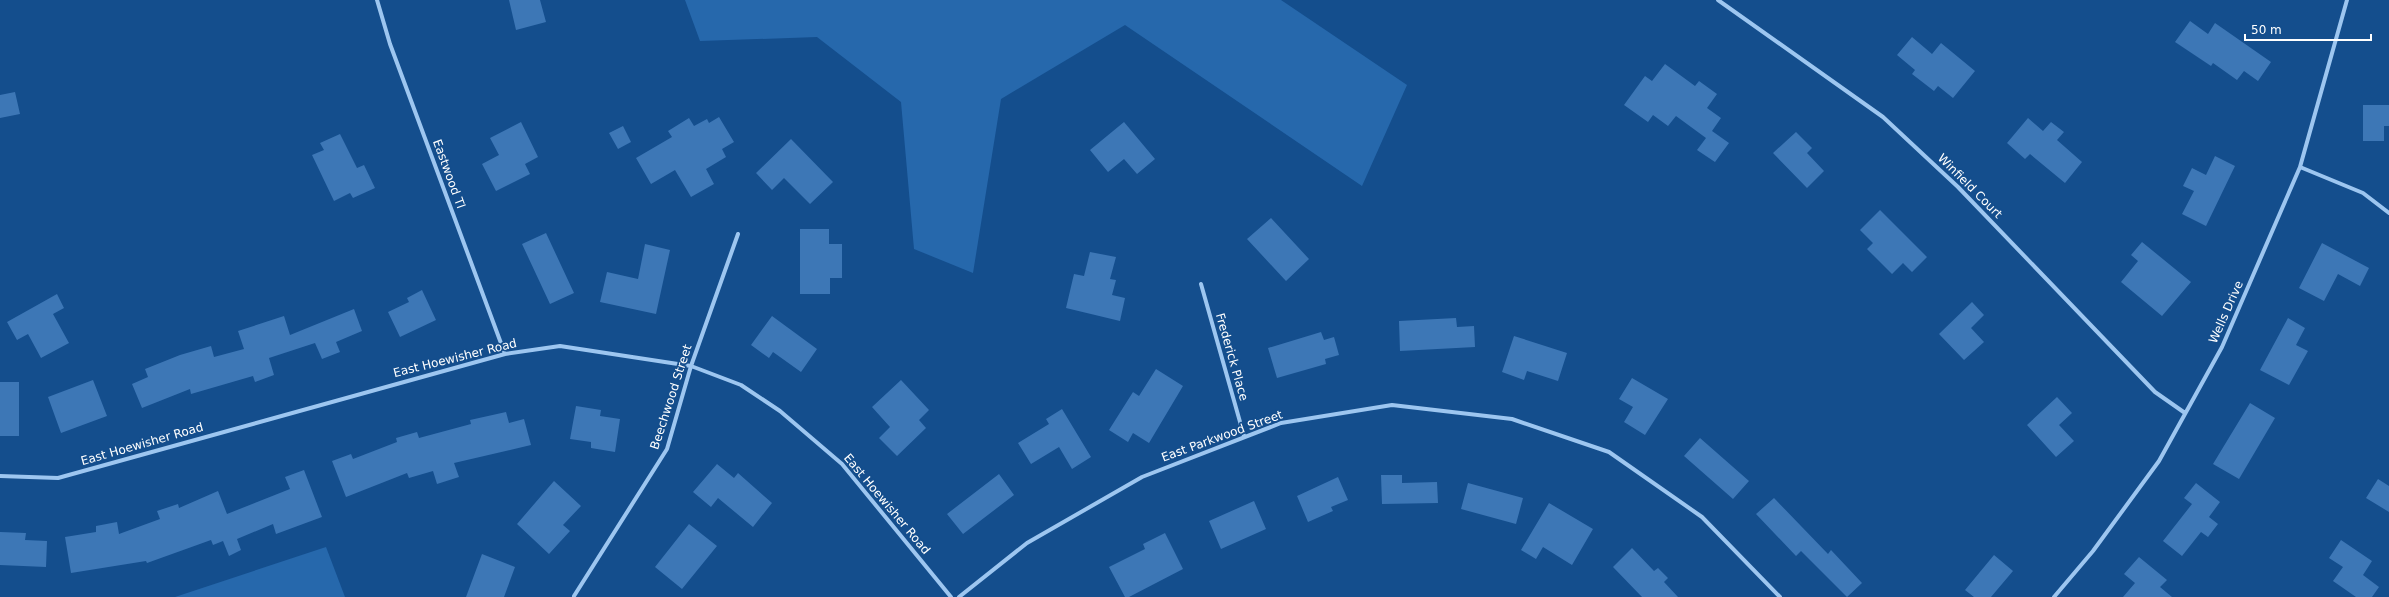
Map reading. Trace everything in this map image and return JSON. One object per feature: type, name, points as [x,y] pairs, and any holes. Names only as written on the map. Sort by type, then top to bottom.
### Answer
[{"type":"street","name":"Eastwood Tl","points":[[377,0],[392,51],[505,354]]},
{"type":"street","name":"Winfield Court","points":[[1718,0],[1883,117],[1958,187],[2155,392],[2185,413]]},
{"type":"street","name":"Wells Drive","points":[[2054,597],[2093,551],[2159,461],[2222,347],[2300,167],[2347,0]]},
{"type":"street","points":[[2300,167],[2363,193],[2389,213]]},
{"type":"street","name":"Beechwood Street","points":[[574,596],[667,449],[691,366],[738,234]]},
{"type":"street","name":"Frederick Place","points":[[1201,284],[1244,436]]},
{"type":"street","name":"East Hoewisher Road","points":[[0,476],[58,478],[505,354],[560,346],[691,366],[741,385],[780,411],[842,464],[951,597]]},
{"type":"street","name":"East Parkwood Street","points":[[959,597],[1027,543],[1142,477],[1244,436],[1281,423],[1392,405],[1512,419],[1609,452],[1702,517],[1780,597]]},
{"type":"shaded area","points":[[685,0],[1281,0],[1407,85],[1362,186],[1125,25],[1001,99],[973,273],[914,249],[901,102],[817,37],[700,41]]},
{"type":"shaded area","points":[[326,547],[345,597],[175,597]]},
{"type":"building","points":[[509,0],[540,0],[546,22],[516,30]]},
{"type":"building","points":[[2190,21],[2208,34],[2215,23],[2271,62],[2258,81],[2244,71],[2237,80],[2213,63],[2211,66],[2175,42]]},
{"type":"building","points":[[1912,37],[1932,54],[1941,43],[1975,71],[1953,98],[1938,86],[1934,91],[1912,74],[1915,70],[1897,55]]},
{"type":"building","points":[[1665,64],[1695,86],[1699,81],[1717,94],[1707,108],[1721,118],[1712,131],[1729,143],[1715,162],[1697,150],[1706,138],[1676,116],[1668,126],[1653,115],[1648,122],[1624,105],[1645,76],[1652,81]]},
{"type":"building","points":[[15,92],[20,114],[0,118],[0,95]]},
{"type":"building","points":[[2363,105],[2389,105],[2389,126],[2384,126],[2384,141],[2363,141]]},
{"type":"building","points":[[719,117],[734,142],[722,149],[726,157],[706,169],[714,184],[691,197],[675,170],[651,184],[636,158],[672,137],[668,131],[689,118],[694,126],[707,119],[709,123]]},
{"type":"building","points":[[2028,118],[2043,131],[2051,122],[2064,132],[2057,140],[2082,162],[2065,183],[2030,154],[2025,159],[2007,143]]},
{"type":"building","points":[[521,122],[538,157],[525,164],[530,174],[496,191],[482,164],[499,155],[490,138]]},
{"type":"building","points":[[1124,122],[1155,159],[1137,174],[1124,159],[1108,172],[1090,150]]},
{"type":"building","points":[[623,126],[631,142],[618,149],[609,133]]},
{"type":"building","points":[[1796,132],[1812,148],[1807,153],[1824,171],[1807,188],[1773,153]]},
{"type":"building","points":[[340,134],[357,168],[364,165],[375,188],[353,198],[350,193],[334,201],[312,155],[324,150],[320,143]]},
{"type":"building","points":[[791,139],[833,182],[810,204],[784,178],[772,190],[756,173]]},
{"type":"building","points":[[2215,156],[2235,166],[2206,226],[2182,214],[2194,191],[2183,186],[2192,168],[2206,175]]},
{"type":"building","points":[[1880,210],[1927,257],[1912,272],[1903,263],[1892,274],[1867,249],[1873,243],[1860,230]]},
{"type":"building","points":[[1271,218],[1309,259],[1286,281],[1247,239]]},
{"type":"building","points":[[800,229],[829,229],[829,244],[842,244],[842,278],[830,278],[830,294],[800,294]]},
{"type":"building","points":[[546,233],[574,293],[550,304],[522,244]]},
{"type":"building","points":[[2142,242],[2191,282],[2162,316],[2121,282],[2138,261],[2131,255]]},
{"type":"building","points":[[2322,243],[2369,268],[2360,286],[2338,274],[2324,301],[2299,288]]},
{"type":"building","points":[[645,244],[670,250],[656,314],[600,302],[607,272],[638,279]]},
{"type":"building","points":[[1090,252],[1116,257],[1110,279],[1116,280],[1112,295],[1125,298],[1120,321],[1066,308],[1074,274],[1084,276]]},
{"type":"building","points":[[422,290],[436,320],[400,337],[388,312],[409,302],[407,298]]},
{"type":"building","points":[[57,294],[64,308],[53,314],[69,343],[41,358],[28,334],[17,340],[7,322]]},
{"type":"building","points":[[1972,302],[1984,315],[1971,328],[1984,342],[1964,360],[1939,334]]},
{"type":"building","points":[[354,309],[362,331],[336,342],[340,352],[322,359],[315,343],[269,358],[274,375],[255,382],[253,376],[191,394],[190,389],[142,408],[132,384],[148,377],[145,369],[180,355],[211,346],[214,357],[244,349],[238,331],[284,316],[290,335]]},
{"type":"building","points":[[772,316],[817,349],[801,372],[773,352],[769,358],[751,345]]},
{"type":"building","points":[[1456,318],[1457,327],[1474,326],[1475,347],[1400,351],[1399,321]]},
{"type":"building","points":[[2288,318],[2305,328],[2296,345],[2308,351],[2289,385],[2260,370]]},
{"type":"building","points":[[1321,332],[1324,340],[1334,337],[1339,355],[1325,359],[1326,364],[1277,378],[1268,348]]},
{"type":"building","points":[[1514,336],[1567,353],[1558,381],[1527,371],[1524,380],[1502,372]]},
{"type":"building","points":[[1156,369],[1183,386],[1149,443],[1133,433],[1128,442],[1109,430],[1133,392],[1139,396]]},
{"type":"building","points":[[1632,378],[1668,399],[1645,435],[1624,422],[1633,407],[1619,399]]},
{"type":"building","points":[[93,380],[107,416],[61,433],[48,397]]},
{"type":"building","points":[[901,380],[929,410],[919,420],[926,428],[897,456],[879,438],[890,427],[872,407]]},
{"type":"building","points":[[0,382],[19,382],[19,436],[0,436]]},
{"type":"building","points":[[2057,397],[2072,413],[2059,425],[2074,441],[2056,457],[2027,425]]},
{"type":"building","points":[[2250,403],[2275,418],[2239,479],[2213,464]]},
{"type":"building","points":[[576,406],[601,410],[600,416],[620,419],[615,452],[591,448],[591,442],[570,439]]},
{"type":"building","points":[[1062,409],[1091,457],[1072,469],[1059,447],[1031,464],[1018,443],[1049,424],[1046,419]]},
{"type":"building","points":[[506,412],[509,423],[524,419],[531,445],[454,463],[459,477],[437,484],[433,471],[409,478],[407,473],[346,497],[332,461],[351,454],[353,459],[397,442],[396,438],[417,432],[419,438],[471,424],[470,420]]},
{"type":"building","points":[[1700,438],[1749,481],[1733,499],[1684,456]]},
{"type":"building","points":[[717,464],[734,478],[738,473],[772,503],[753,527],[718,498],[711,507],[693,492]]},
{"type":"building","points":[[304,470],[322,517],[276,534],[273,524],[237,539],[241,550],[229,556],[223,541],[213,545],[211,540],[147,563],[146,561],[71,573],[65,537],[96,532],[96,526],[117,522],[119,534],[160,519],[157,511],[178,504],[179,508],[218,491],[227,514],[290,489],[285,477]]},
{"type":"building","points":[[999,474],[1014,495],[963,534],[947,514]]},
{"type":"building","points":[[1381,475],[1402,475],[1402,483],[1437,482],[1438,503],[1382,504]]},
{"type":"building","points":[[1338,477],[1348,500],[1331,507],[1333,511],[1308,522],[1297,496]]},
{"type":"building","points":[[2378,479],[2389,486],[2389,512],[2366,498]]},
{"type":"building","points":[[554,481],[581,506],[563,525],[570,531],[549,554],[517,524]]},
{"type":"building","points":[[1468,483],[1523,498],[1516,524],[1461,509]]},
{"type":"building","points":[[2196,483],[2220,502],[2209,517],[2218,524],[2208,537],[2201,532],[2182,556],[2163,541],[2192,504],[2184,498]]},
{"type":"building","points":[[1774,498],[1828,554],[1831,550],[1862,583],[1847,597],[1801,551],[1796,556],[1756,514]]},
{"type":"building","points":[[1254,501],[1266,529],[1221,549],[1209,521]]},
{"type":"building","points":[[1549,503],[1593,529],[1572,565],[1543,547],[1536,559],[1521,550]]},
{"type":"building","points":[[689,524],[717,546],[682,589],[655,567]]},
{"type":"building","points":[[0,532],[26,533],[25,540],[47,541],[46,567],[0,565]]},
{"type":"building","points":[[1165,533],[1183,569],[1129,597],[1125,597],[1109,567],[1145,549],[1143,544]]},
{"type":"building","points":[[2341,540],[2372,561],[2363,575],[2379,587],[2372,597],[2356,597],[2333,581],[2343,567],[2329,558]]},
{"type":"building","points":[[1632,548],[1654,571],[1658,568],[1668,578],[1664,582],[1678,597],[1642,597],[1613,567]]},
{"type":"building","points":[[482,554],[515,567],[504,597],[466,597]]},
{"type":"building","points":[[1994,555],[2013,571],[1991,597],[1974,597],[1965,590]]},
{"type":"building","points":[[2139,557],[2167,580],[2160,587],[2172,597],[2123,597],[2135,583],[2124,574]]}]
